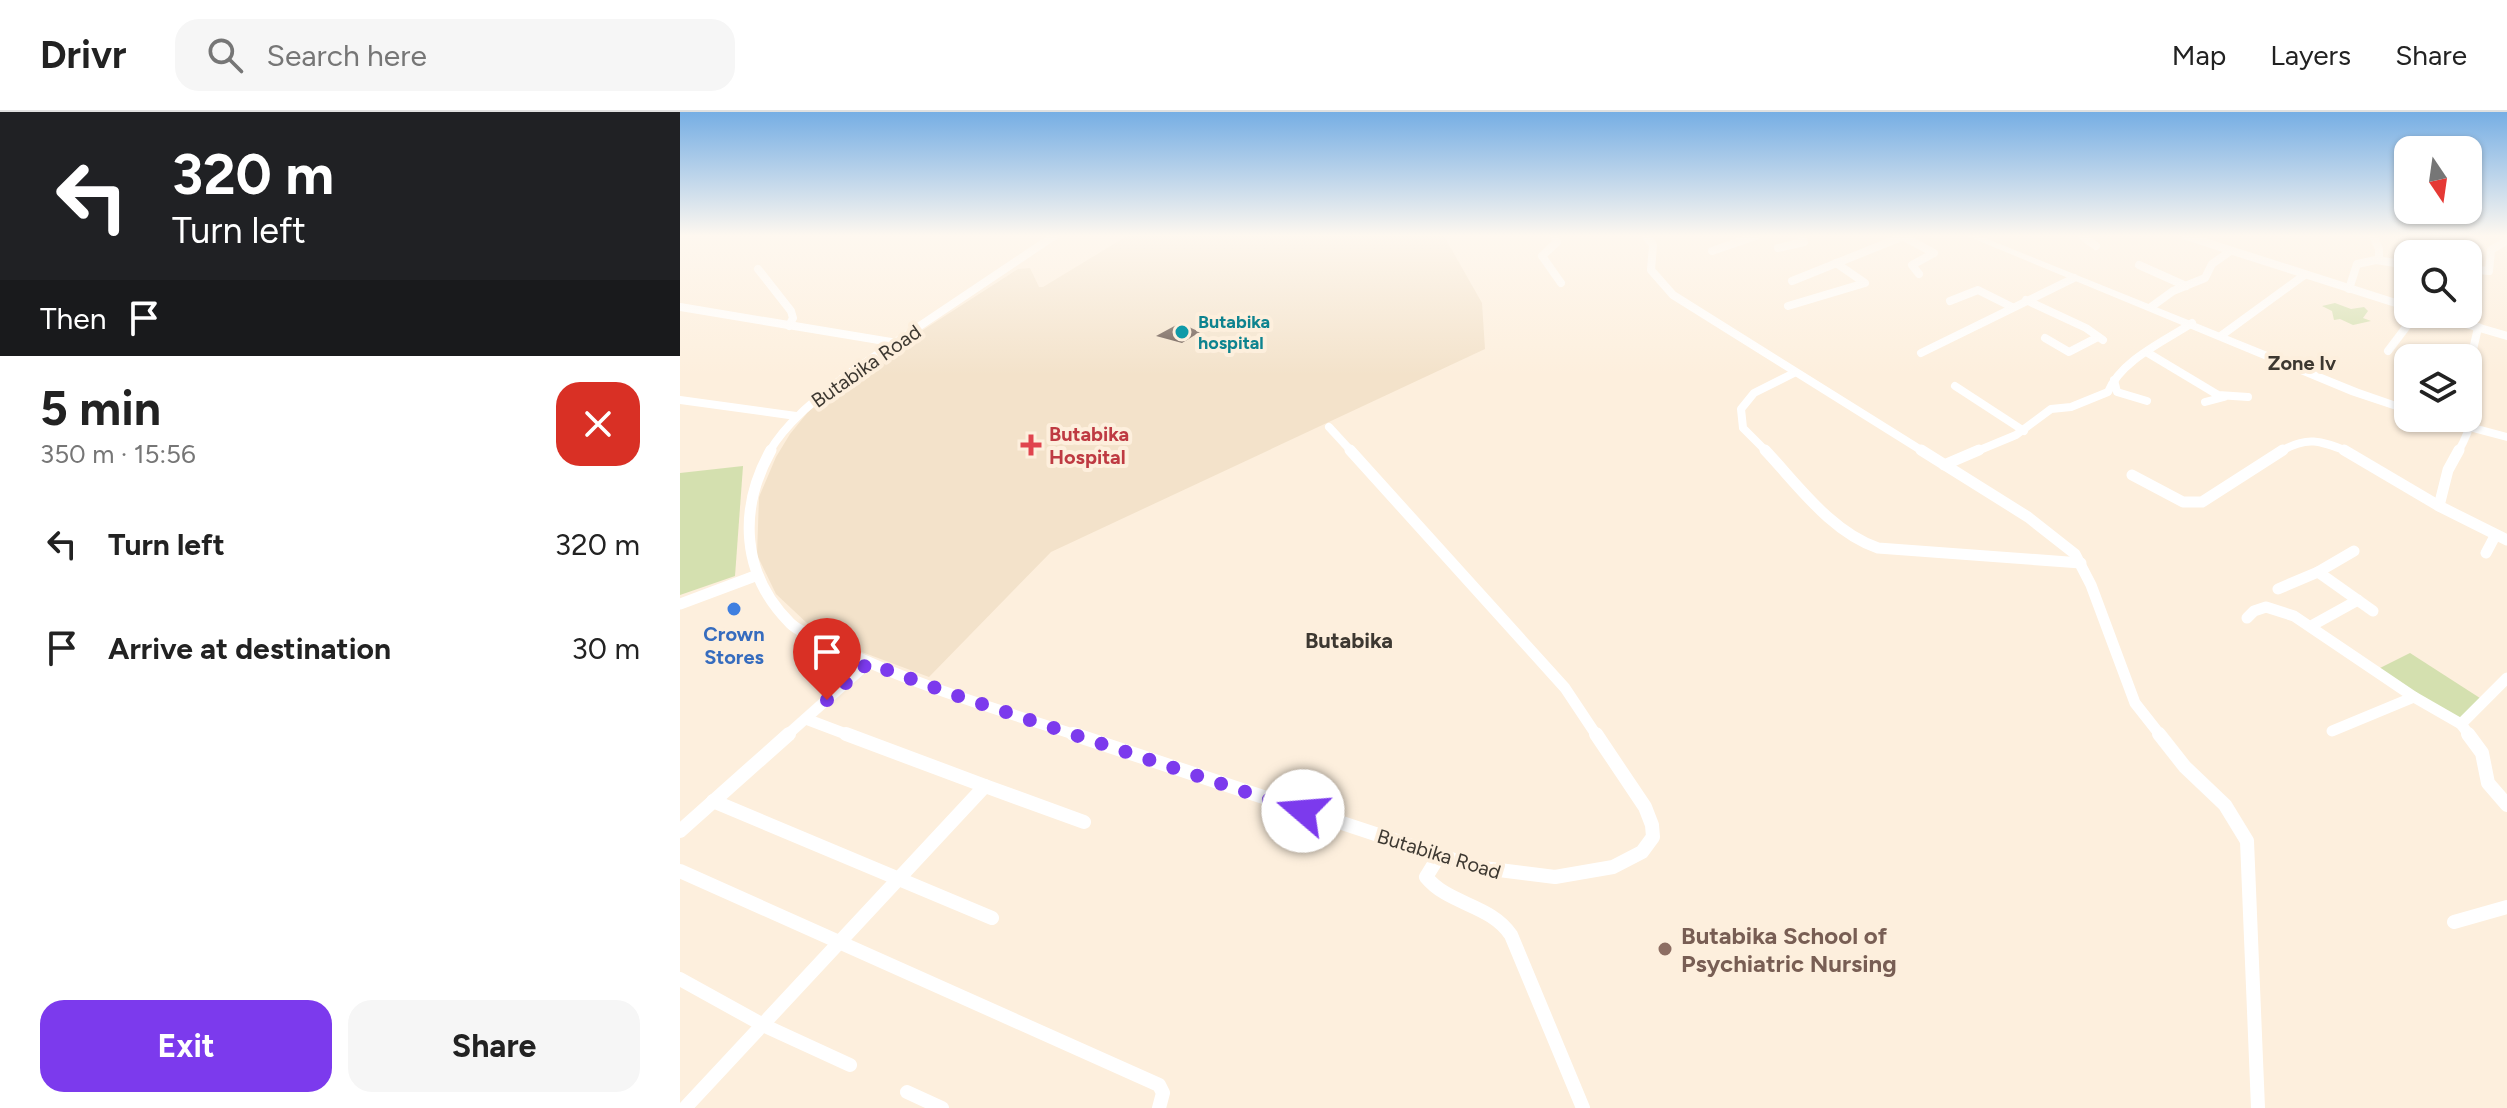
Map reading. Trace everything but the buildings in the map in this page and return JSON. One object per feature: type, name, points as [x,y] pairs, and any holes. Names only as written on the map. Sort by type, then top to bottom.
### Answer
[{"type":"main road","points":[[2086,282],[2394,405]]},
{"type":"main road","points":[[2482,431],[2507,437]]},
{"type":"street","points":[[769,282],[791,311],[793,318],[789,326]]},
{"type":"street","name":"Butabika Road","points":[[986,282],[848,374],[796,416],[768,452],[753,489],[748,527],[755,576],[768,598],[791,625],[868,663],[955,695],[1439,856],[1512,875],[1564,878],[1620,864],[1649,847],[1653,827],[1645,807],[1565,688],[1329,427]]},
{"type":"street","points":[[1662,282],[1673,295],[2051,533],[2075,554],[2135,703],[2176,757],[2225,805],[2247,841],[2258,1108]]},
{"type":"street","points":[[1788,306],[1864,282]]},
{"type":"street","points":[[1921,353],[2064,282]]},
{"type":"street","points":[[2178,282],[2186,286]]},
{"type":"street","points":[[2151,307],[2158,299],[2194,282]]},
{"type":"street","points":[[2222,335],[2294,282]]},
{"type":"street","points":[[2326,282],[2394,303]]},
{"type":"street","points":[[2349,289],[2351,282]]},
{"type":"street","points":[[1951,297],[1988,285]]},
{"type":"street","points":[[1978,290],[2012,307]]},
{"type":"street","points":[[2026,300],[2101,338],[2069,352],[2045,338]]},
{"type":"street","points":[[680,307],[897,343]]},
{"type":"street","points":[[1944,465],[2024,431],[2051,409],[2071,407],[2108,392],[2114,379],[2192,323]]},
{"type":"street","points":[[2388,351],[2405,328]]},
{"type":"street","points":[[2481,328],[2507,336]]},
{"type":"street","points":[[2148,353],[2225,397]]},
{"type":"street","points":[[1794,373],[1746,399],[1738,409],[1737,418],[1743,428],[1841,529],[1857,541],[1894,550],[2081,563]]},
{"type":"street","points":[[2114,379],[2117,392],[2147,401]]},
{"type":"street","points":[[1955,386],[2024,431]]},
{"type":"street","points":[[2205,402],[2225,397],[2248,397]]},
{"type":"street","points":[[680,400],[796,416]]},
{"type":"street","points":[[2439,506],[2448,470],[2470,432]]},
{"type":"street","points":[[2132,475],[2183,502],[2202,502],[2296,442],[2309,438],[2366,462],[2439,506],[2507,540]]},
{"type":"street","points":[[2486,553],[2495,536]]},
{"type":"street","points":[[2278,589],[2318,572],[2354,551]]},
{"type":"street","points":[[2318,572],[2373,611]]},
{"type":"street","points":[[680,604],[755,576]]},
{"type":"street","points":[[2311,626],[2358,600]]},
{"type":"street","points":[[2247,618],[2259,608],[2274,608],[2311,626],[2414,697],[2461,724],[2482,753],[2488,783],[2507,805]]},
{"type":"street","points":[[680,831],[868,663]]},
{"type":"street","points":[[2461,724],[2507,678]]},
{"type":"street","points":[[2332,731],[2414,697]]},
{"type":"street","points":[[806,719],[1084,822]]},
{"type":"street","points":[[685,1108],[985,786]]},
{"type":"street","points":[[713,801],[992,918]]},
{"type":"street","points":[[1439,856],[1426,877],[1434,889],[1495,917],[1509,932],[1583,1108]]},
{"type":"street","points":[[680,871],[1159,1085],[1163,1093],[1159,1108]]},
{"type":"street","points":[[2454,922],[2507,907]]},
{"type":"street","points":[[680,979],[763,1025],[850,1065]]},
{"type":"street","points":[[907,1092],[942,1108]]},
{"type":"shaded area","name":"Butabika Hospital","points":[[997,282],[1037,282],[1043,287],[1050,282],[1470,282],[1482,303],[1485,349],[1051,552],[929,677],[835,642],[809,625],[776,594],[757,555],[759,497],[776,457],[808,412],[853,375]]},
{"type":"green space","points":[[2335,303],[2351,309],[2364,307],[2368,311],[2363,318],[2371,321],[2353,325],[2340,319],[2334,320],[2332,311],[2322,306]]},
{"type":"green space","points":[[743,466],[735,576],[680,595],[680,473]]},
{"type":"green space","points":[[2410,653],[2483,700],[2465,719],[2449,714],[2376,670]]},
{"type":"place","name":"Butabika hospital","points":[[1182,332]]},
{"type":"place","name":"Butabika Hospital","points":[[1031,445]]},
{"type":"place","name":"Crown Stores","points":[[734,609]]},
{"type":"place","name":"Butabika School of Psychiatric Nursing","points":[[1665,949]]},
{"type":"district","name":"Zone Iv","points":[[2302,363]]},
{"type":"district","name":"Butabika","points":[[1349,640]]},
{"type":"route","points":[[827,700],[868,663],[1303,811]]}]
